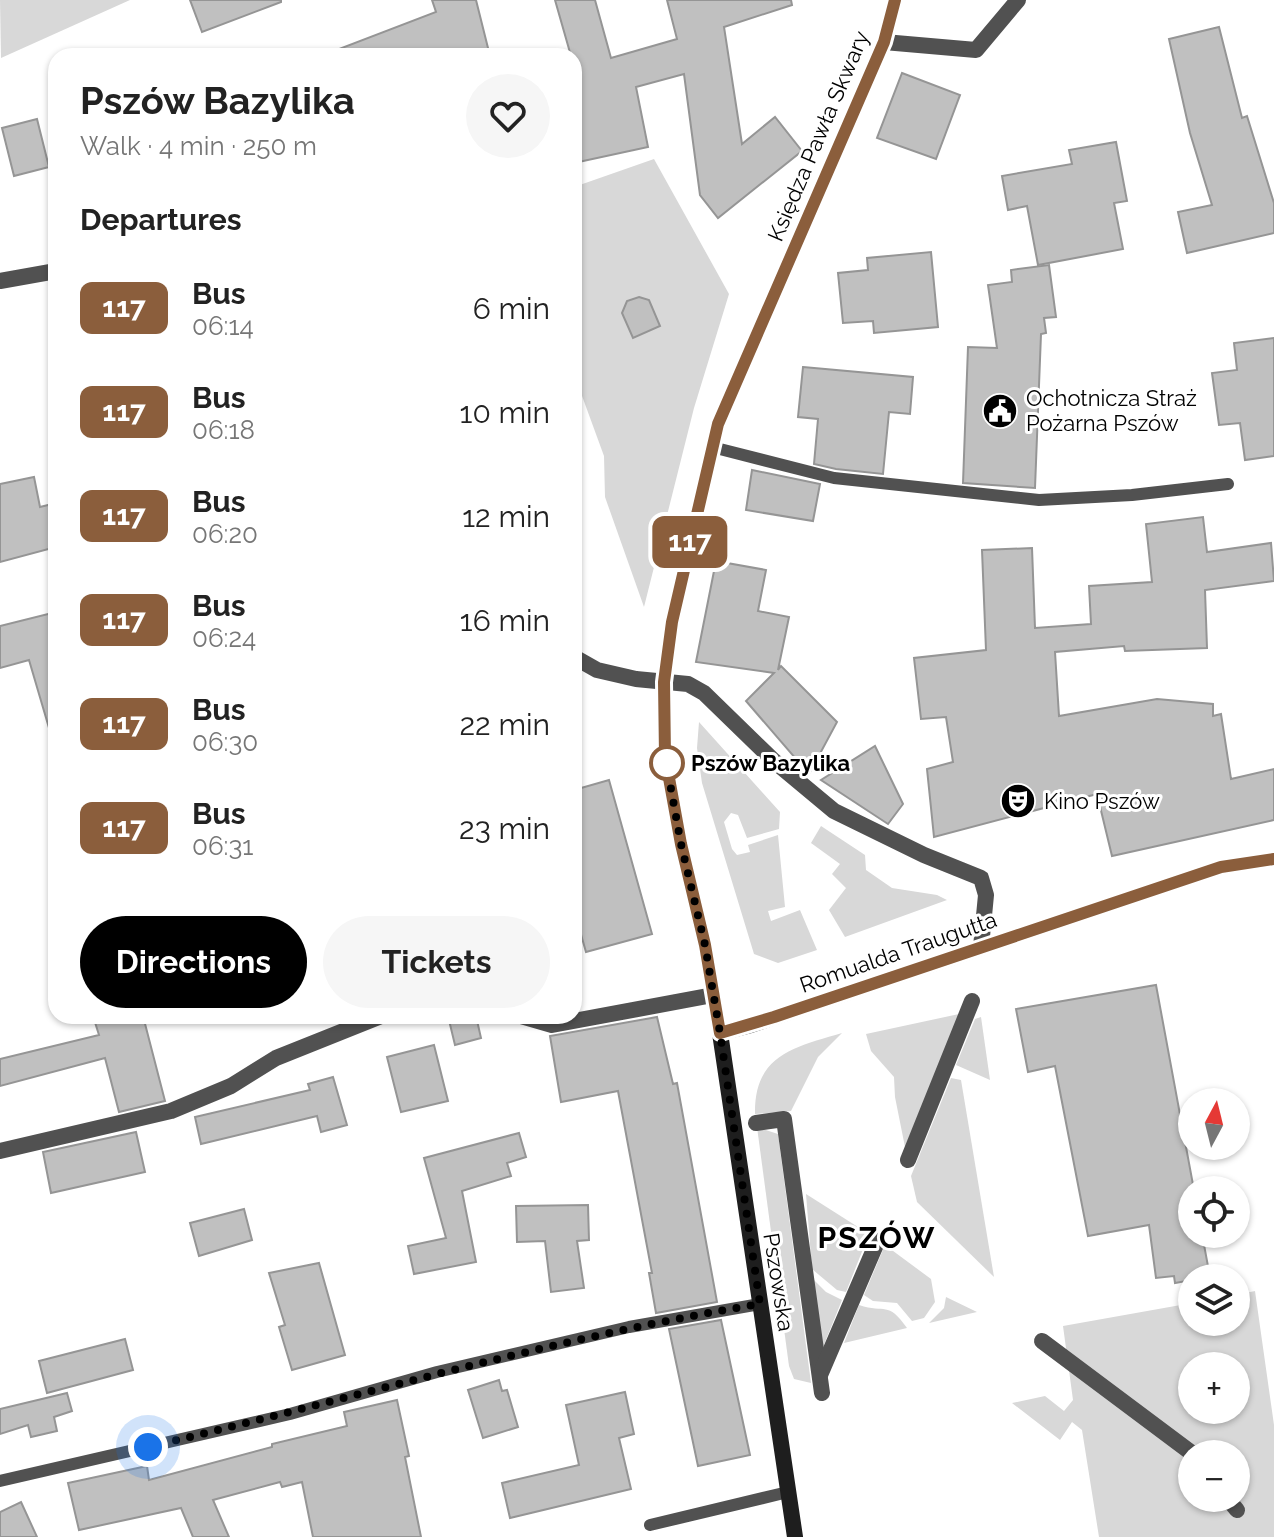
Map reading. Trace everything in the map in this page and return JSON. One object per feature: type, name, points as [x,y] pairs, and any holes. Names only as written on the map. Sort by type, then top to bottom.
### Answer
[{"type":"main road","name":"Księdza Pawła Skwary","points":[[720,1033],[665,756],[664,682],[672,622],[718,424],[884,42],[895,0]]},
{"type":"main road","name":"Romualda Traugutta","points":[[720,1033],[1221,867],[1274,859]]},
{"type":"main road","name":"Pszowska","points":[[720,1033],[795,1537]]},
{"type":"street","points":[[884,42],[976,50],[1018,0]]},
{"type":"street","points":[[0,281],[48,272]]},
{"type":"street","points":[[582,662],[597,670],[688,684],[704,693],[774,761],[834,811],[924,855],[981,878],[986,895],[981,947]]},
{"type":"street","points":[[582,1019],[713,995]]},
{"type":"street","points":[[908,1160],[972,1001]]},
{"type":"street","points":[[0,1151],[171,1111],[231,1086],[276,1058],[361,1024]]},
{"type":"street","points":[[756,1123],[788,1119],[821,1385],[878,1240]]},
{"type":"street","points":[[1042,1341],[1178,1443]]},
{"type":"lane","points":[[712,447],[834,478],[1039,500],[1132,495],[1228,484]]},
{"type":"lane","points":[[0,1481],[290,1414],[437,1372],[629,1327],[760,1304]]},
{"type":"lane","points":[[650,1525],[788,1492]]},
{"type":"shaded area","points":[[0,0],[130,0],[1,58]]},
{"type":"shaded area","points":[[654,159],[729,294],[694,408],[644,607],[605,497],[604,456],[582,396],[582,184]]},
{"type":"shaded area","points":[[699,722],[780,812],[779,829],[747,838],[738,815],[731,813],[724,822],[732,849],[737,855],[750,852],[748,845],[778,835],[785,907],[768,911],[771,921],[800,910],[817,950],[778,963],[754,954],[702,783],[697,748]]},
{"type":"shaded area","points":[[821,826],[865,855],[866,870],[892,888],[937,895],[947,900],[845,937],[829,910],[846,888],[832,874],[840,864],[811,843]]},
{"type":"shaded area","points":[[959,1014],[905,1147],[894,1077],[871,1051],[866,1034]]},
{"type":"shaded area","points":[[981,1017],[990,1080],[956,1065],[975,1019]]},
{"type":"shaded area","points":[[842,1033],[818,1057],[791,1111],[755,1114],[756,1094],[769,1066],[793,1049]]},
{"type":"shaded area","points":[[951,1078],[961,1080],[994,1277],[917,1202],[911,1176]]},
{"type":"shaded area","points":[[757,1127],[778,1134],[811,1383],[794,1379],[789,1366]]},
{"type":"shaded area","points":[[806,1194],[869,1234],[846,1292],[837,1290],[812,1269]]},
{"type":"shaded area","points":[[885,1245],[931,1279],[935,1302],[924,1318],[912,1321],[897,1303],[873,1301],[864,1295]]},
{"type":"shaded area","points":[[813,1279],[826,1292],[842,1300],[821,1352]]},
{"type":"shaded area","points":[[1255,1291],[1274,1425],[1274,1537],[1099,1537],[1082,1430],[1072,1422],[1060,1440],[1012,1403],[1045,1396],[1064,1411],[1073,1400],[1063,1326],[1178,1305],[1178,1336],[1250,1336],[1250,1292]]},
{"type":"shaded area","points":[[946,1297],[977,1312],[929,1323],[944,1308]]},
{"type":"shaded area","points":[[859,1305],[886,1309],[907,1328],[844,1343]]},
{"type":"building","points":[[190,0],[281,0],[281,2],[202,32]]},
{"type":"building","points":[[432,0],[476,0],[488,48],[342,48],[436,12]]},
{"type":"building","points":[[555,0],[595,0],[611,58],[677,39],[667,0],[791,0],[792,5],[724,27],[742,144],[775,117],[802,151],[718,218],[700,195],[684,74],[636,87],[648,147],[582,161],[582,48],[569,48]]},
{"type":"building","points":[[1219,27],[1242,118],[1247,116],[1274,203],[1274,233],[1187,253],[1178,212],[1212,205],[1190,133],[1169,39]]},
{"type":"building","points":[[902,73],[960,95],[936,159],[877,138]]},
{"type":"building","points":[[37,119],[48,167],[14,176],[2,128]]},
{"type":"building","points":[[1116,142],[1127,201],[1114,203],[1123,249],[1038,265],[1027,206],[1008,210],[1002,176],[1072,164],[1069,150]]},
{"type":"building","points":[[931,252],[938,327],[874,333],[873,321],[843,323],[838,273],[868,270],[867,258]]},
{"type":"building","points":[[1049,265],[1056,317],[1044,318],[1046,333],[1041,334],[1035,488],[963,483],[968,347],[997,348],[988,285],[1012,282],[1011,270]]},
{"type":"building","points":[[639,297],[649,300],[660,326],[633,338],[622,313],[627,301]]},
{"type":"building","points":[[1274,338],[1274,456],[1245,460],[1240,423],[1219,425],[1212,373],[1237,370],[1234,343]]},
{"type":"building","points":[[803,367],[913,377],[910,414],[889,412],[883,474],[814,464],[818,419],[798,417]]},
{"type":"building","points":[[752,470],[820,484],[813,521],[746,510]]},
{"type":"building","points":[[34,477],[40,507],[48,505],[48,549],[0,562],[0,484]]},
{"type":"building","points":[[1203,517],[1207,552],[1271,543],[1274,581],[1205,590],[1207,648],[1125,651],[1124,646],[1055,652],[1059,716],[1157,699],[1213,704],[1213,716],[1221,714],[1231,779],[1274,769],[1274,820],[1112,856],[1097,794],[934,837],[927,769],[953,762],[946,717],[921,719],[914,658],[986,650],[982,550],[1032,548],[1035,628],[1091,624],[1089,586],[1152,582],[1146,524]]},
{"type":"building","points":[[716,561],[766,570],[758,611],[789,617],[778,670],[781,666],[837,722],[809,774],[746,701],[774,673],[696,662]]},
{"type":"building","points":[[48,614],[48,725],[29,660],[0,668],[0,626]]},
{"type":"building","points":[[875,746],[903,804],[888,824],[821,780]]},
{"type":"building","points":[[609,780],[652,934],[586,952],[582,938],[582,788]]},
{"type":"building","points":[[1156,985],[1178,1104],[1178,1160],[1188,1160],[1191,1176],[1178,1176],[1178,1248],[1205,1248],[1208,1264],[1178,1264],[1178,1282],[1175,1283],[1174,1276],[1156,1278],[1149,1225],[1088,1236],[1055,1066],[1028,1072],[1016,1009]]},
{"type":"building","points":[[657,1017],[673,1084],[677,1083],[717,1302],[656,1313],[649,1273],[652,1273],[618,1091],[561,1102],[550,1036]]},
{"type":"building","points":[[96,1024],[145,1024],[165,1101],[119,1112],[105,1058],[0,1086],[0,1059],[99,1035]]},
{"type":"building","points":[[450,1024],[478,1024],[481,1038],[455,1045]]},
{"type":"building","points":[[434,1045],[448,1101],[401,1112],[387,1057]]},
{"type":"building","points":[[333,1077],[347,1125],[321,1132],[317,1116],[201,1144],[195,1117],[310,1090],[308,1084]]},
{"type":"building","points":[[136,1132],[145,1172],[51,1193],[43,1152]]},
{"type":"building","points":[[519,1133],[526,1157],[507,1163],[511,1176],[462,1191],[476,1262],[414,1274],[408,1246],[446,1238],[424,1158]]},
{"type":"building","points":[[588,1205],[589,1240],[577,1241],[584,1288],[551,1292],[545,1241],[517,1242],[516,1206]]},
{"type":"building","points":[[244,1209],[252,1240],[199,1256],[190,1223]]},
{"type":"building","points":[[319,1263],[345,1355],[292,1370],[279,1327],[285,1325],[269,1273]]},
{"type":"building","points":[[721,1320],[750,1455],[698,1466],[669,1329]]},
{"type":"building","points":[[125,1339],[133,1370],[47,1393],[39,1361]]},
{"type":"building","points":[[499,1380],[502,1391],[507,1390],[518,1427],[483,1438],[468,1390]]},
{"type":"building","points":[[625,1392],[634,1434],[619,1438],[631,1489],[510,1518],[502,1483],[579,1465],[566,1405]]},
{"type":"building","points":[[67,1393],[72,1411],[54,1417],[57,1431],[31,1437],[28,1425],[0,1434],[0,1409]]},
{"type":"building","points":[[397,1400],[421,1537],[313,1537],[302,1482],[282,1487],[280,1482],[213,1500],[229,1537],[193,1537],[181,1508],[79,1530],[68,1483],[147,1466],[149,1480],[347,1426],[344,1412]]},
{"type":"building","points":[[21,1502],[37,1537],[0,1537],[0,1512]]},
{"type":"bus line","name":"117","points":[[895,0],[884,42],[718,424],[672,622],[664,682],[665,756],[681,844],[705,945],[720,1033],[1221,867],[1274,859]]},
{"type":"place","name":"Ochotnicza Straż Pożarna Pszów","points":[[1000,411]]},
{"type":"place","name":"Pszów Bazylika","points":[[667,763]]},
{"type":"place","name":"Kino Pszów","points":[[1018,801]]},
{"type":"district","name":"PSZÓW","points":[[877,1237]]},
{"type":"route","points":[[148,1447],[290,1414],[437,1372],[629,1327],[760,1304],[705,945],[681,844],[665,756],[667,763]]}]
